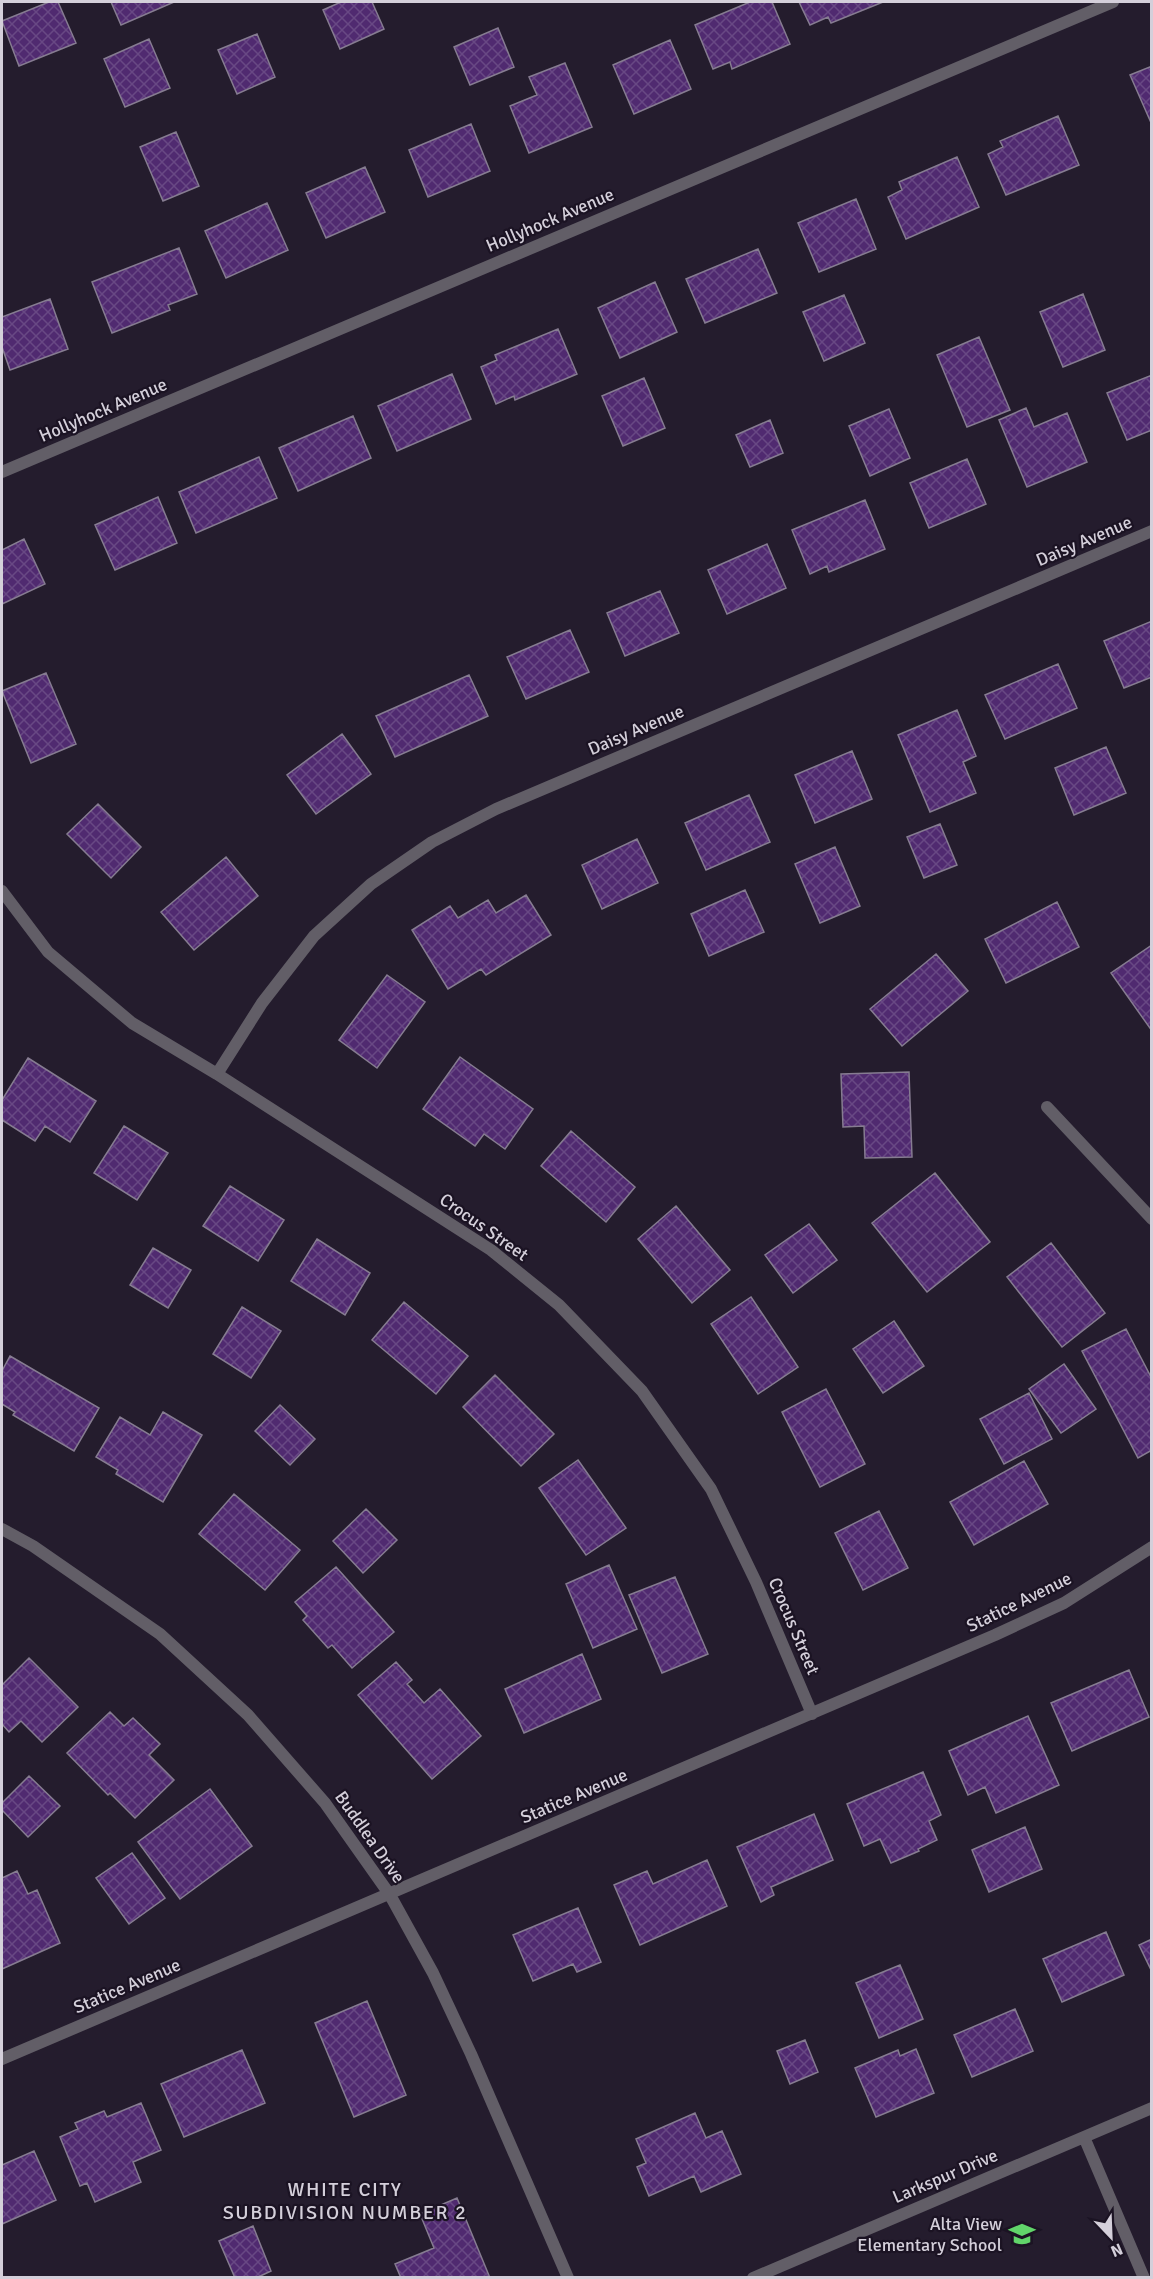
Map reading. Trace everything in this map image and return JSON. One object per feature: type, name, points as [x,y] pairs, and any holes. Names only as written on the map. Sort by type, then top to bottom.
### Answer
[{"type":"street","name":"Hollyhock Avenue","points":[[2,472],[1113,2]]},
{"type":"street","name":"Daisy Avenue","points":[[217,1074],[262,1003],[314,936],[371,884],[432,842],[496,809],[1152,531]]},
{"type":"street","name":"Crocus Street","points":[[2,891],[48,952],[132,1023],[217,1074],[491,1250],[559,1305],[642,1391],[711,1489],[756,1582],[812,1714]]},
{"type":"street","points":[[1047,1107],[1152,1220]]},
{"type":"street","name":"Buddlea Drive","points":[[2,1529],[33,1546],[160,1634],[248,1715],[325,1803],[390,1894],[433,1973],[471,2054],[568,2277]]},
{"type":"street","name":"Statice Avenue","points":[[2,2059],[812,1714],[1064,1603],[1152,1547]]},
{"type":"street","name":"Larkspur Drive","points":[[753,2277],[1152,2108]]},
{"type":"street","points":[[1084,2137],[1144,2277]]},
{"type":"building","points":[[49,2],[58,2],[76,43],[19,66],[2,21]]},
{"type":"building","points":[[111,2],[174,2],[121,25]]},
{"type":"building","points":[[341,2],[372,2],[384,29],[340,49],[323,10]]},
{"type":"building","points":[[750,2],[772,2],[790,44],[732,69],[730,62],[713,69],[695,25]]},
{"type":"building","points":[[799,2],[883,2],[831,23],[828,17],[810,25]]},
{"type":"building","points":[[498,28],[514,67],[470,85],[454,47]]},
{"type":"building","points":[[257,34],[275,77],[237,94],[218,50]]},
{"type":"building","points":[[149,39],[170,88],[125,107],[104,59]]},
{"type":"building","points":[[670,40],[691,89],[634,114],[613,65]]},
{"type":"building","points":[[565,63],[592,127],[529,153],[510,106],[537,95],[529,77]]},
{"type":"building","points":[[1152,66],[1152,125],[1130,75]]},
{"type":"building","points":[[1058,116],[1079,165],[1006,195],[988,154],[1003,147],[1000,141]]},
{"type":"building","points":[[471,124],[490,171],[428,197],[409,150]]},
{"type":"building","points":[[176,132],[199,186],[163,201],[140,147]]},
{"type":"building","points":[[957,157],[979,207],[906,239],[888,197],[902,190],[899,182]]},
{"type":"building","points":[[365,167],[385,212],[326,238],[306,193]]},
{"type":"building","points":[[856,199],[876,249],[819,272],[798,223]]},
{"type":"building","points":[[267,203],[288,250],[226,278],[205,231]]},
{"type":"building","points":[[179,248],[197,294],[168,305],[170,310],[112,333],[92,282]]},
{"type":"building","points":[[758,249],[777,293],[705,323],[686,279]]},
{"type":"building","points":[[655,282],[677,332],[620,358],[598,308]]},
{"type":"building","points":[[1083,294],[1105,350],[1063,367],[1040,312]]},
{"type":"building","points":[[844,295],[865,343],[824,361],[803,312]]},
{"type":"building","points":[[50,299],[68,349],[10,370],[2,347],[2,317]]},
{"type":"building","points":[[558,329],[577,374],[515,400],[514,396],[496,404],[481,367],[497,360],[495,355]]},
{"type":"building","points":[[979,337],[1010,410],[967,427],[937,355]]},
{"type":"building","points":[[452,374],[471,419],[397,451],[378,406]]},
{"type":"building","points":[[1152,375],[1152,430],[1127,440],[1107,393]]},
{"type":"building","points":[[644,378],[665,428],[623,446],[602,396]]},
{"type":"building","points":[[1026,408],[1034,427],[1067,413],[1087,462],[1027,487],[999,420]]},
{"type":"building","points":[[889,409],[910,458],[870,476],[849,426]]},
{"type":"building","points":[[353,416],[371,458],[298,491],[279,448]]},
{"type":"building","points":[[770,420],[783,453],[750,467],[736,435]]},
{"type":"building","points":[[259,457],[277,498],[196,533],[179,492]]},
{"type":"building","points":[[967,459],[986,504],[929,528],[910,483]]},
{"type":"building","points":[[158,497],[177,543],[115,570],[95,525]]},
{"type":"building","points":[[865,500],[885,549],[829,572],[827,566],[810,574],[792,530]]},
{"type":"building","points":[[24,539],[45,584],[2,604],[2,550]]},
{"type":"building","points":[[767,544],[786,588],[727,614],[708,570]]},
{"type":"building","points":[[660,591],[679,633],[625,656],[607,613]]},
{"type":"building","points":[[1152,621],[1152,677],[1124,688],[1104,641]]},
{"type":"building","points":[[570,630],[589,672],[526,699],[507,657]]},
{"type":"building","points":[[1058,664],[1077,708],[1005,739],[985,695]]},
{"type":"building","points":[[46,673],[76,744],[31,763],[2,691]]},
{"type":"building","points":[[469,675],[488,716],[395,757],[376,716]]},
{"type":"building","points":[[957,710],[976,756],[963,762],[976,793],[930,812],[898,735]]},
{"type":"building","points":[[342,734],[371,774],[316,814],[287,775]]},
{"type":"building","points":[[1106,747],[1126,793],[1074,815],[1055,768]]},
{"type":"building","points":[[852,751],[872,799],[815,823],[795,775]]},
{"type":"building","points":[[749,795],[770,842],[706,870],[685,823]]},
{"type":"building","points":[[98,804],[141,847],[111,878],[67,834]]},
{"type":"building","points":[[940,824],[957,865],[924,878],[907,837]]},
{"type":"building","points":[[637,839],[658,883],[602,909],[582,865]]},
{"type":"building","points":[[835,847],[860,906],[820,923],[795,864]]},
{"type":"building","points":[[226,857],[258,896],[194,950],[161,912]]},
{"type":"building","points":[[745,890],[764,932],[709,956],[691,914]]},
{"type":"building","points":[[526,895],[551,935],[486,975],[481,969],[448,989],[412,930],[450,906],[458,918],[488,900],[496,913]]},
{"type":"building","points":[[1057,902],[1079,947],[1006,983],[985,939]]},
{"type":"building","points":[[1152,945],[1152,1031],[1111,973]]},
{"type":"building","points":[[936,954],[968,991],[902,1046],[870,1009]]},
{"type":"building","points":[[387,975],[425,1002],[377,1068],[339,1040]]},
{"type":"building","points":[[460,1057],[533,1109],[505,1149],[484,1134],[475,1146],[423,1109]]},
{"type":"building","points":[[28,1058],[96,1101],[70,1142],[45,1126],[35,1141],[2,1120],[2,1100]]},
{"type":"building","points":[[909,1072],[912,1157],[865,1158],[864,1126],[843,1127],[841,1074]]},
{"type":"building","points":[[124,1126],[168,1153],[137,1200],[94,1173]]},
{"type":"building","points":[[571,1131],[635,1187],[606,1222],[541,1166]]},
{"type":"building","points":[[935,1173],[990,1242],[927,1292],[872,1223]]},
{"type":"building","points":[[230,1186],[284,1220],[258,1261],[203,1226]]},
{"type":"building","points":[[676,1206],[730,1270],[692,1303],[638,1239]]},
{"type":"building","points":[[809,1224],[837,1260],[793,1293],[765,1255]]},
{"type":"building","points":[[317,1239],[370,1273],[345,1315],[291,1281]]},
{"type":"building","points":[[1051,1243],[1105,1313],[1062,1347],[1007,1277]]},
{"type":"building","points":[[153,1248],[191,1270],[168,1308],[130,1285]]},
{"type":"building","points":[[751,1297],[798,1367],[758,1394],[711,1324]]},
{"type":"building","points":[[404,1302],[468,1356],[436,1394],[372,1340]]},
{"type":"building","points":[[242,1307],[281,1331],[251,1378],[213,1354]]},
{"type":"building","points":[[894,1321],[924,1366],[883,1393],[853,1349]]},
{"type":"building","points":[[1126,1329],[1152,1379],[1152,1450],[1138,1458],[1082,1351]]},
{"type":"building","points":[[10,1356],[99,1408],[74,1451],[13,1415],[15,1412],[2,1404],[2,1371]]},
{"type":"building","points":[[1064,1364],[1096,1409],[1061,1433],[1029,1389]]},
{"type":"building","points":[[495,1375],[554,1434],[521,1466],[463,1407]]},
{"type":"building","points":[[826,1389],[865,1464],[820,1487],[782,1412]]},
{"type":"building","points":[[1029,1393],[1052,1439],[1004,1464],[980,1419]]},
{"type":"building","points":[[280,1405],[315,1439],[290,1465],[255,1431]]},
{"type":"building","points":[[163,1412],[202,1435],[163,1502],[116,1474],[118,1470],[96,1457],[120,1417],[150,1435]]},
{"type":"building","points":[[578,1460],[626,1528],[586,1555],[539,1488]]},
{"type":"building","points":[[1024,1461],[1048,1504],[974,1545],[950,1502]]},
{"type":"building","points":[[234,1494],[300,1550],[265,1590],[199,1534]]},
{"type":"building","points":[[366,1509],[397,1540],[363,1573],[333,1541]]},
{"type":"building","points":[[879,1511],[908,1568],[863,1590],[835,1533]]},
{"type":"building","points":[[609,1565],[637,1629],[593,1648],[566,1584]]},
{"type":"building","points":[[336,1567],[394,1632],[352,1668],[332,1645],[328,1648],[303,1620],[307,1616],[295,1602]]},
{"type":"building","points":[[675,1577],[708,1654],[662,1673],[629,1595]]},
{"type":"building","points":[[582,1654],[601,1699],[524,1733],[505,1689]]},
{"type":"building","points":[[29,1658],[78,1707],[42,1742],[21,1721],[9,1732],[2,1724],[2,1685]]},
{"type":"building","points":[[396,1662],[412,1680],[407,1684],[424,1703],[440,1689],[481,1736],[432,1779],[358,1695]]},
{"type":"building","points":[[1129,1670],[1149,1717],[1072,1751],[1051,1703]]},
{"type":"building","points":[[110,1712],[124,1726],[133,1718],[160,1744],[149,1755],[174,1780],[135,1818],[110,1793],[108,1795],[67,1753]]},
{"type":"building","points":[[1028,1716],[1059,1785],[996,1813],[985,1787],[968,1795],[949,1751]]},
{"type":"building","points":[[923,1772],[941,1815],[929,1821],[937,1840],[891,1863],[880,1839],[864,1846],[847,1804]]},
{"type":"building","points":[[29,1776],[60,1806],[28,1837],[2,1810],[2,1803]]},
{"type":"building","points":[[210,1789],[252,1846],[180,1899],[138,1842]]},
{"type":"building","points":[[814,1814],[833,1860],[771,1887],[774,1895],[761,1902],[737,1847]]},
{"type":"building","points":[[1025,1827],[1042,1869],[989,1892],[972,1850]]},
{"type":"building","points":[[132,1853],[165,1898],[129,1924],[96,1878]]},
{"type":"building","points":[[707,1860],[727,1906],[640,1945],[614,1885],[647,1871],[653,1884]]},
{"type":"building","points":[[17,1871],[28,1894],[37,1890],[60,1943],[2,1969],[2,1878]]},
{"type":"building","points":[[578,1908],[601,1962],[577,1972],[573,1964],[533,1981],[513,1935]]},
{"type":"building","points":[[1106,1932],[1124,1975],[1062,2002],[1043,1959]]},
{"type":"building","points":[[1152,1939],[1152,1972],[1139,1945]]},
{"type":"building","points":[[900,1965],[923,2019],[879,2038],[856,1983]]},
{"type":"building","points":[[367,2001],[406,2095],[354,2117],[315,2023]]},
{"type":"building","points":[[1015,2009],[1033,2051],[972,2077],[954,2035]]},
{"type":"building","points":[[805,2040],[818,2072],[790,2084],[777,2051]]},
{"type":"building","points":[[916,2049],[934,2093],[876,2117],[855,2068],[898,2050],[900,2056]]},
{"type":"building","points":[[242,2050],[265,2103],[184,2137],[161,2084]]},
{"type":"building","points":[[141,2103],[161,2150],[133,2162],[141,2182],[95,2202],[87,2183],[80,2186],[60,2137],[78,2129],[75,2123],[104,2111],[107,2117]]},
{"type":"building","points":[[695,2113],[706,2138],[722,2131],[741,2174],[701,2192],[694,2176],[649,2196],[637,2167],[646,2163],[636,2139]]},
{"type":"building","points":[[34,2151],[56,2200],[2,2224],[2,2165]]},
{"type":"building","points":[[457,2198],[490,2278],[401,2278],[395,2264],[434,2248],[420,2214]]},
{"type":"building","points":[[253,2226],[271,2271],[256,2278],[235,2278],[219,2241]]},
{"type":"place","name":"Alta View Elementary School","points":[[1022,2234]]},
{"type":"district","name":"WHITE CITY SUBDIVISION NUMBER 2","points":[[345,2200]]}]
